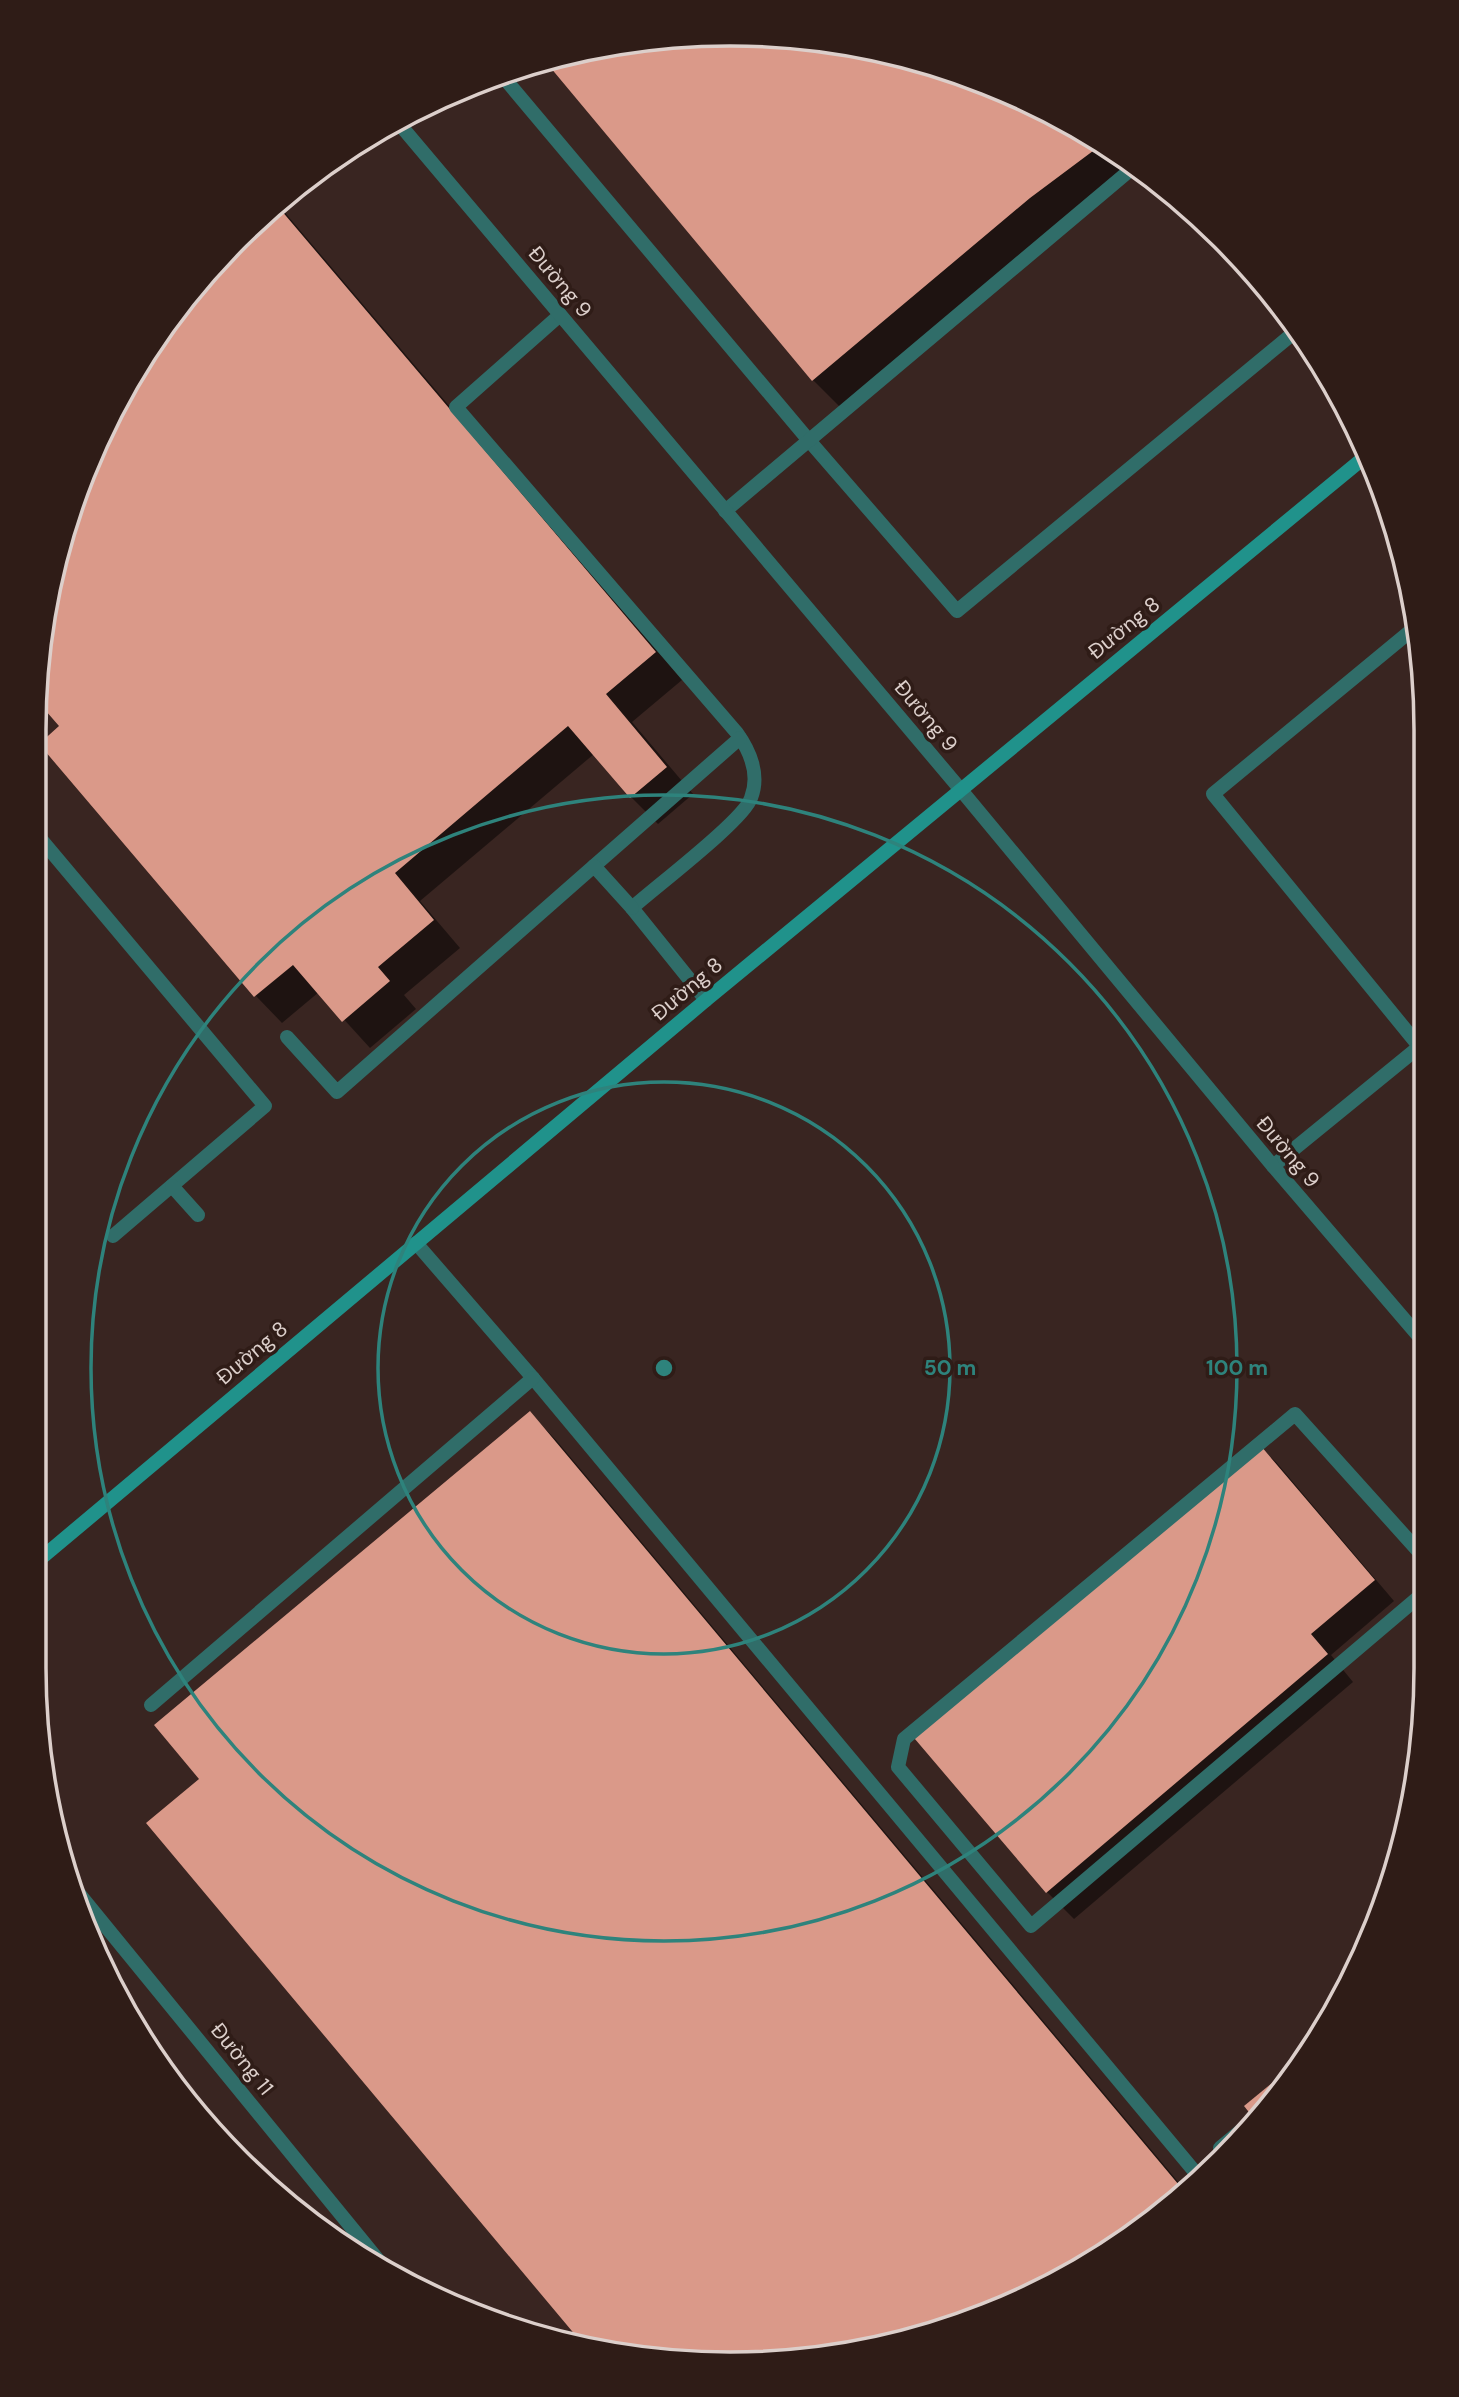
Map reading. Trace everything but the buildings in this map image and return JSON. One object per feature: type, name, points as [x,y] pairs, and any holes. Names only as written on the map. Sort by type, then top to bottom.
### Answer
[{"type":"street","points":[[508,83],[957,611],[1289,337]]},
{"type":"street","name":"Đường 9","points":[[403,129],[1414,1331]]},
{"type":"street","points":[[725,511],[1127,173]]},
{"type":"street","points":[[560,315],[456,407],[740,738],[749,752],[755,776],[751,799],[737,818],[632,908]]},
{"type":"street","name":"Đường 8","points":[[46,1554],[706,1000],[1358,462]]},
{"type":"street","points":[[1407,634],[1213,794],[1414,1040]]},
{"type":"street","points":[[287,1037],[337,1092],[740,738]]},
{"type":"street","points":[[46,845],[265,1106],[113,1236]]},
{"type":"street","points":[[594,866],[632,908],[706,1000]]},
{"type":"street","points":[[1273,1166],[1414,1055]]},
{"type":"street","points":[[172,1186],[198,1215]]},
{"type":"street","points":[[416,1243],[533,1378],[1193,2170]]},
{"type":"street","points":[[151,1705],[533,1378]]},
{"type":"street","points":[[1414,1546],[1295,1413],[904,1739],[898,1767],[1031,1926],[1414,1600]]},
{"type":"street","name":"Đường 11","points":[[89,1907],[366,2247]]}]
